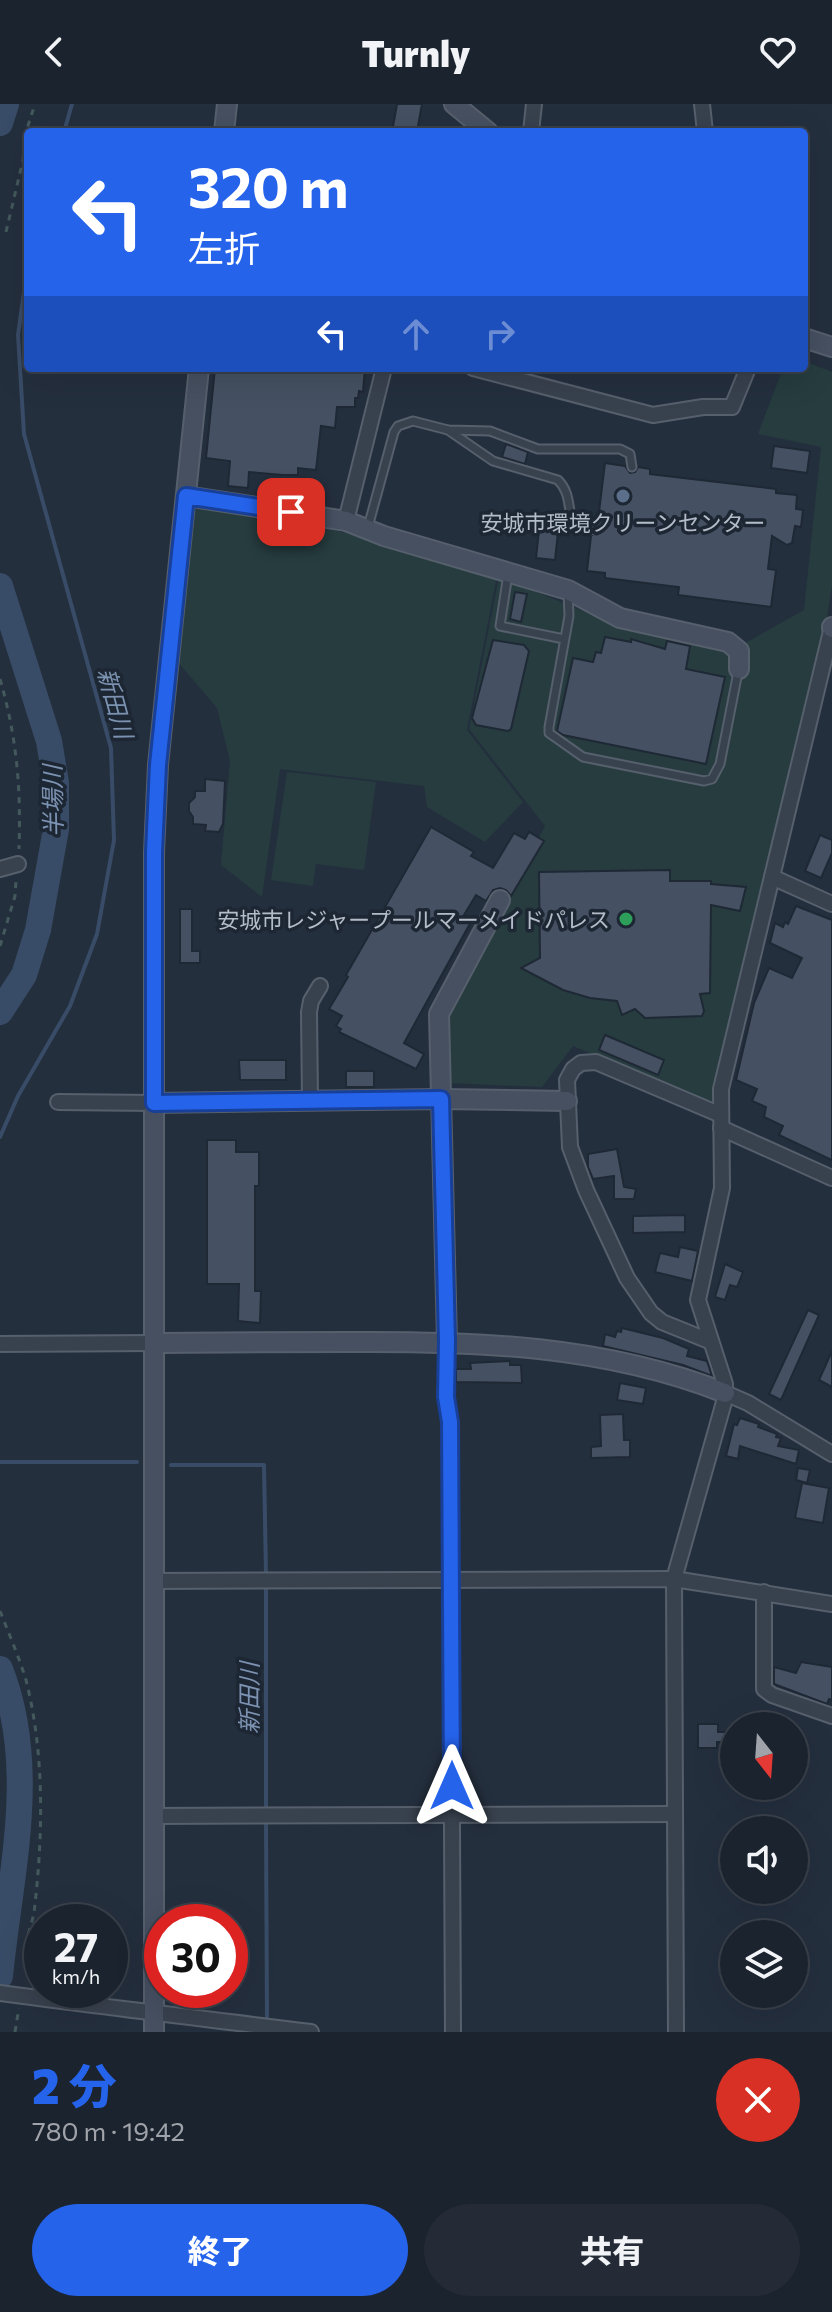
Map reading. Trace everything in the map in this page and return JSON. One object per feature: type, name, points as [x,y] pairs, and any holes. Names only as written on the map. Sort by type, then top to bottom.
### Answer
[{"type":"street","points":[[224,128],[227,104]]},
{"type":"street","points":[[454,104],[483,128]]},
{"type":"street","points":[[531,128],[534,104]]},
{"type":"street","points":[[702,104],[705,128]]},
{"type":"street","points":[[808,339],[832,347]]},
{"type":"street","points":[[154,2032],[154,852],[160,750],[199,372]]},
{"type":"street","points":[[346,521],[383,372]]},
{"type":"street","points":[[488,372],[653,415],[703,407],[732,407],[746,372]]},
{"type":"street","points":[[186,496],[346,521],[508,571],[568,590],[620,618],[728,642],[739,651],[739,669]]},
{"type":"street","points":[[676,2032],[674,1579],[725,1393],[725,1384],[698,1300],[722,1188],[721,1089],[832,627]]},
{"type":"street","points":[[0,869],[18,864]]},
{"type":"street","points":[[772,877],[832,904]]},
{"type":"street","points":[[453,2032],[450,1422],[446,1397],[439,1014],[500,900]]},
{"type":"street","points":[[310,1100],[309,1012],[311,1001],[320,986]]},
{"type":"street","points":[[709,1341],[657,1319],[627,1278],[586,1190],[570,1147],[569,1074],[581,1063],[589,1061],[832,1178]]},
{"type":"street","points":[[58,1102],[567,1101]]},
{"type":"street","points":[[0,1344],[447,1341],[522,1346],[597,1356],[701,1383],[748,1403],[832,1454]]},
{"type":"street","points":[[153,1581],[674,1579],[832,1604]]},
{"type":"street","points":[[764,1592],[764,1689],[772,1695],[832,1716]]},
{"type":"street","points":[[154,1816],[673,1814]]},
{"type":"street","points":[[0,1993],[24,1997]]},
{"type":"street","points":[[120,2008],[311,2032]]},
{"type":"lane","points":[[368,529],[398,426],[413,421],[448,430],[490,431],[538,449],[620,449],[630,454],[632,467]]},
{"type":"lane","points":[[448,430],[493,461],[558,480],[568,495],[574,525],[591,530]]},
{"type":"lane","points":[[508,571],[500,626],[564,639]]},
{"type":"lane","points":[[568,590],[569,616],[549,733],[583,757],[704,781],[712,779],[718,772],[739,669]]},
{"type":"path","points":[[27,128],[35,104]]},
{"type":"path","points":[[6,232],[24,148]]},
{"type":"path","points":[[0,679],[12,719],[20,809],[15,896],[0,946]]},
{"type":"path","points":[[0,1611],[25,1679],[39,1765],[34,1904]]},
{"type":"path","points":[[15,2032],[24,2000]]},
{"type":"green space","name":"安城市レジャープールマーメイドパレス","points":[[808,363],[832,372],[832,586],[823,641],[714,1100],[705,1101],[573,1046],[542,1087],[448,1083],[446,1012],[545,826],[469,729],[499,577],[628,629],[731,651],[804,610],[821,447],[758,434],[781,372],[808,372]]},
{"type":"green space","points":[[199,507],[331,529],[497,576],[467,730],[523,802],[485,842],[427,807],[424,786],[280,769],[262,897],[221,865],[230,761],[217,708],[178,662],[193,514]]},
{"type":"green space","points":[[287,772],[376,782],[364,870],[316,864],[313,886],[271,880]]},
{"type":"building","points":[[397,104],[422,104],[418,128],[393,128]]},
{"type":"building","points":[[215,372],[365,372],[363,392],[359,391],[358,398],[355,398],[355,407],[337,407],[335,428],[321,426],[316,470],[298,468],[298,475],[249,472],[248,488],[228,486],[230,461],[206,458]]},
{"type":"building","points":[[506,444],[528,452],[525,464],[502,457]]},
{"type":"building","points":[[774,446],[810,451],[807,473],[771,468]]},
{"type":"building","points":[[605,463],[625,466],[630,473],[638,467],[650,469],[650,474],[776,489],[776,493],[797,495],[796,509],[803,510],[801,527],[795,526],[792,543],[787,545],[772,536],[768,569],[776,570],[771,607],[678,595],[679,587],[605,578],[605,573],[587,571],[591,536],[597,531],[592,524],[593,519],[598,520]]},
{"type":"building","points":[[539,530],[558,532],[555,560],[536,558]]},
{"type":"building","points":[[515,592],[527,594],[521,622],[510,619]]},
{"type":"building","points":[[605,637],[631,642],[631,639],[665,649],[667,641],[690,646],[686,669],[725,677],[706,764],[563,735],[557,731],[573,658],[593,662],[596,652],[601,653]]},
{"type":"building","points":[[493,640],[524,645],[529,651],[508,731],[476,725],[472,718]]},
{"type":"building","points":[[205,779],[225,781],[223,824],[219,832],[205,831],[206,825],[193,824],[189,811],[195,791],[205,791]]},
{"type":"building","points":[[431,827],[474,852],[471,856],[493,868],[514,833],[525,839],[529,832],[544,841],[511,896],[500,888],[493,890],[486,901],[476,895],[464,915],[472,920],[404,1043],[424,1054],[416,1069],[339,1032],[341,1029],[336,1026],[342,1016],[329,1009]]},
{"type":"building","points":[[820,835],[832,840],[832,853],[821,878],[805,871]]},
{"type":"building","points":[[670,870],[670,881],[711,881],[711,884],[746,887],[740,911],[711,905],[710,993],[700,994],[704,1011],[702,1016],[645,1018],[635,1009],[622,1015],[617,1001],[590,998],[563,990],[521,968],[540,958],[539,872]]},
{"type":"building","points":[[796,906],[832,920],[832,1160],[779,1135],[783,1126],[764,1117],[766,1107],[752,1101],[757,1089],[736,1080],[754,1003],[769,968],[792,978],[802,958],[770,943],[775,923],[783,927],[785,922],[788,924]]},
{"type":"building","points":[[180,909],[192,909],[192,951],[200,951],[200,963],[180,963]]},
{"type":"building","points":[[605,1035],[664,1060],[658,1075],[599,1050]]},
{"type":"building","points":[[239,1060],[286,1060],[286,1080],[240,1080]]},
{"type":"building","points":[[346,1071],[374,1071],[374,1087],[346,1087]]},
{"type":"building","points":[[207,1140],[236,1140],[236,1152],[259,1152],[259,1186],[255,1186],[255,1291],[261,1291],[260,1323],[238,1321],[239,1284],[207,1284]]},
{"type":"building","points":[[617,1149],[624,1187],[636,1189],[634,1199],[614,1199],[614,1176],[593,1179],[588,1167],[588,1154]]},
{"type":"building","points":[[685,1215],[685,1232],[633,1233],[633,1216]]},
{"type":"building","points":[[680,1247],[698,1251],[692,1281],[655,1272],[660,1253],[678,1257]]},
{"type":"building","points":[[725,1264],[743,1272],[737,1287],[730,1285],[725,1300],[715,1297]]},
{"type":"building","points":[[808,1310],[819,1315],[781,1400],[769,1394]]},
{"type":"building","points":[[622,1328],[663,1338],[689,1349],[687,1356],[707,1361],[712,1376],[683,1365],[603,1346],[605,1334],[615,1337]]},
{"type":"building","points":[[832,1351],[832,1387],[819,1380]]},
{"type":"building","points":[[510,1361],[510,1365],[521,1365],[522,1383],[456,1382],[456,1369],[471,1369],[470,1363]]},
{"type":"building","points":[[620,1383],[646,1388],[643,1404],[617,1400]]},
{"type":"building","points":[[623,1414],[624,1440],[630,1440],[630,1457],[591,1458],[591,1447],[601,1446],[600,1415]]},
{"type":"building","points":[[740,1418],[777,1434],[776,1437],[781,1438],[778,1446],[799,1450],[796,1464],[740,1446],[738,1459],[726,1456],[734,1424],[737,1425]]},
{"type":"building","points":[[798,1468],[810,1470],[807,1483],[796,1480]]},
{"type":"building","points":[[802,1483],[829,1488],[823,1523],[795,1518]]},
{"type":"building","points":[[801,1662],[832,1667],[832,1700],[829,1699],[827,1704],[774,1684],[774,1667],[796,1673]]},
{"type":"building","points":[[698,1724],[718,1724],[720,1742],[717,1742],[717,1748],[698,1748]]},
{"type":"waterway","name":"半場川","points":[[0,123],[6,104]]},
{"type":"waterway","name":"新田川","points":[[65,128],[72,104]]},
{"type":"waterway","name":"新田川","points":[[0,1137],[18,1096],[70,1006],[97,934],[114,840],[111,748],[24,434],[18,335],[24,292]]},
{"type":"waterway","name":"半場川","points":[[0,586],[49,741],[56,783],[56,829],[38,930],[24,975],[0,1012]]},
{"type":"waterway","name":"新田川","points":[[0,1462],[137,1462]]},
{"type":"waterway","name":"新田川","points":[[171,1465],[264,1465],[266,1575]]},
{"type":"waterway","name":"新田川","points":[[266,1586],[266,1811]]},
{"type":"waterway","name":"半場川","points":[[0,1669],[12,1707],[20,1783],[15,1860],[0,1976]]},
{"type":"waterway","name":"新田川","points":[[266,1823],[267,2020]]},
{"type":"place","name":"安城市環境クリーンセンター","points":[[623,496]]},
{"type":"place","name":"安城市レジャープールマーメイドパレス","points":[[626,919]]},
{"type":"route","points":[[291,512],[186,496],[158,765],[154,852],[154,1103],[441,1099],[446,1397],[450,1422],[452,1786]]}]
